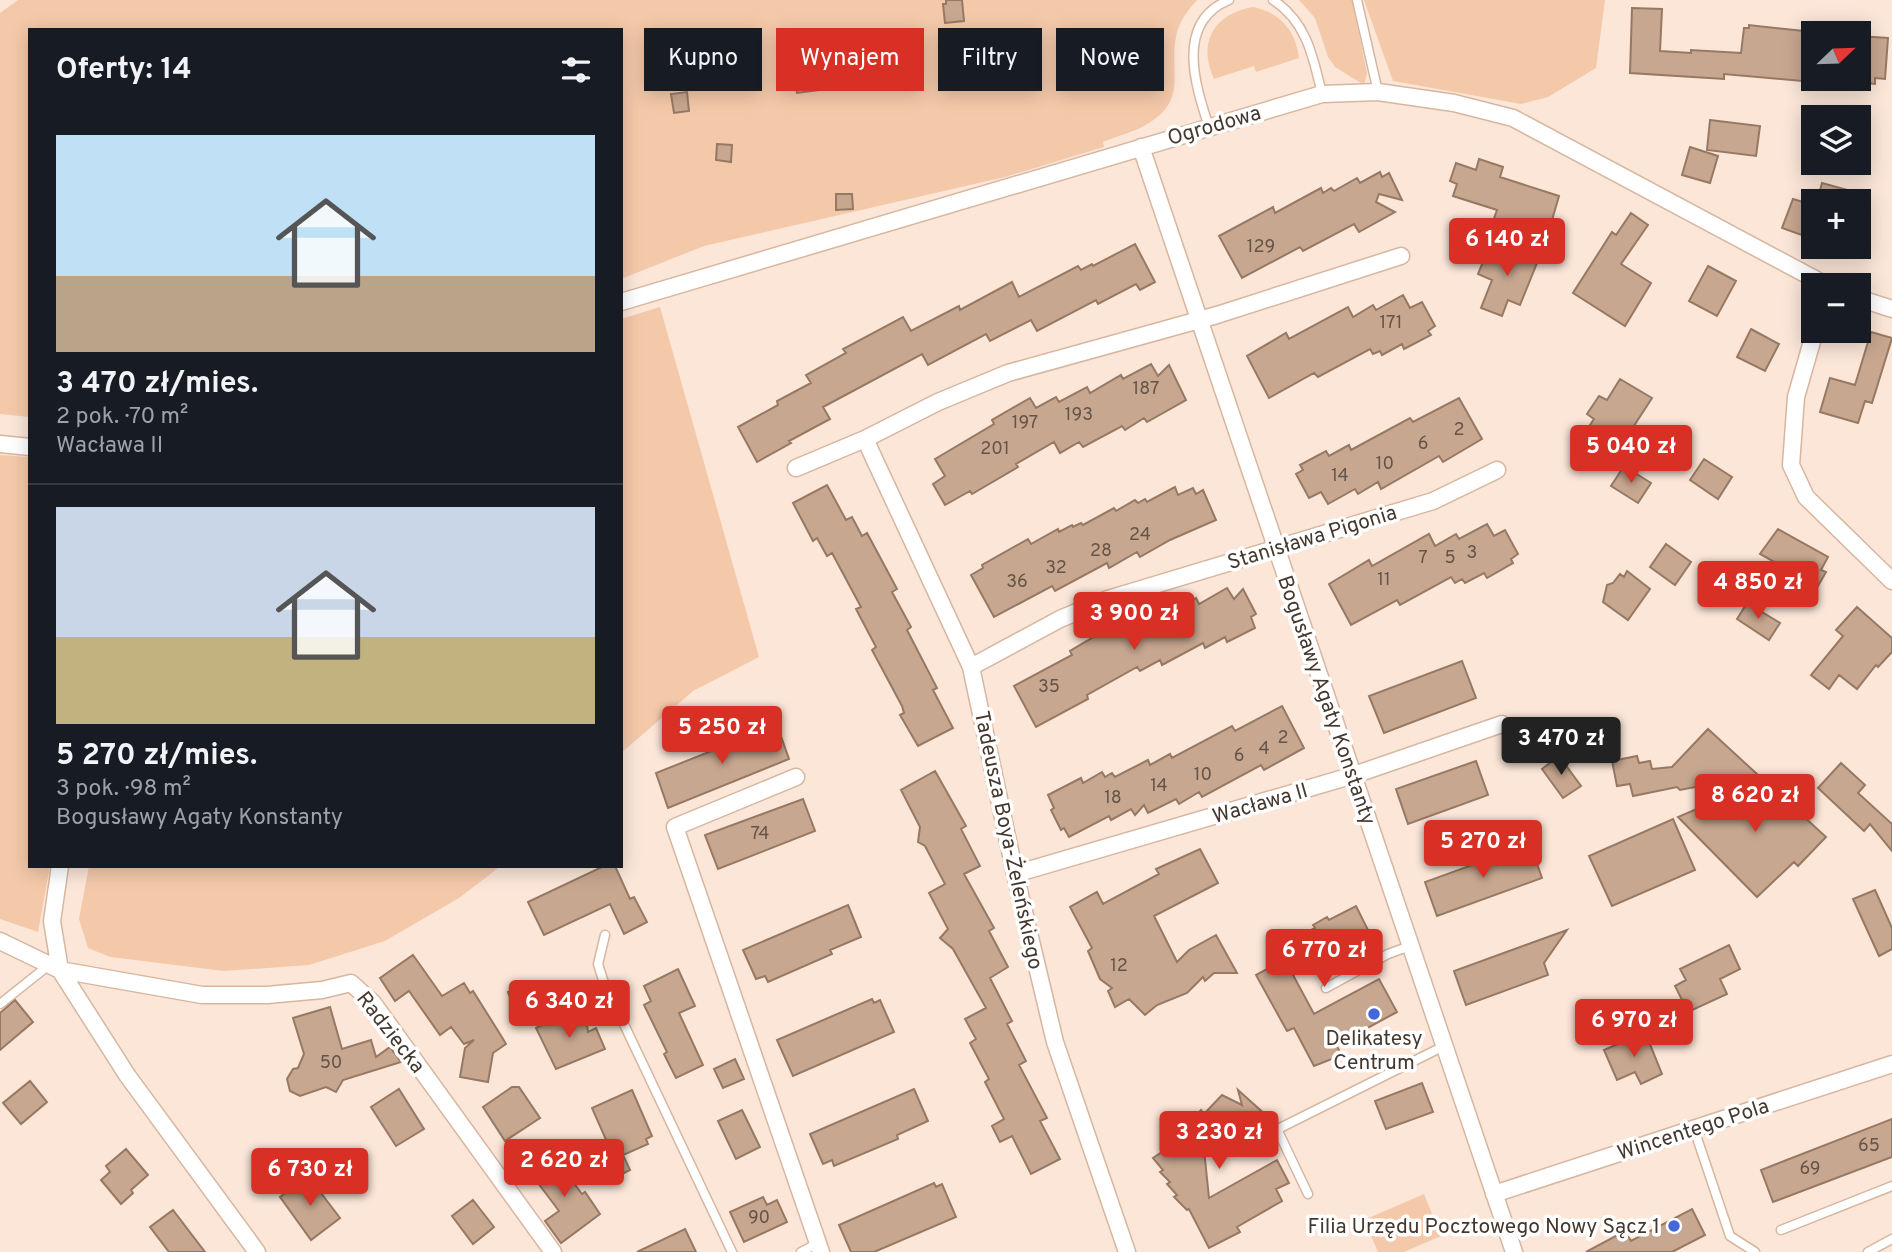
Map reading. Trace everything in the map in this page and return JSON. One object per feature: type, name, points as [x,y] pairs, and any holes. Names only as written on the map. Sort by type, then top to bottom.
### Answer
[{"type":"street","name":"Ogrodowa","points":[[623,301],[1322,94],[1378,92],[1454,103],[1513,118],[1804,273]]},
{"type":"street","name":"Bogusławy Agaty Konstanty","points":[[1141,147],[1514,1252]]},
{"type":"street","points":[[796,468],[865,439],[938,402],[1008,373],[1199,320],[1401,256]]},
{"type":"street","points":[[1871,302],[1892,309]]},
{"type":"street","points":[[1812,343],[1796,397],[1791,465],[1806,498],[1892,581]]},
{"type":"street","name":"Tadeusza Boya-Żeleńskiego","points":[[865,439],[971,667],[1015,874],[1055,1042],[1127,1252]]},
{"type":"street","points":[[0,444],[28,447]]},
{"type":"street","name":"Stanisława Pigonia","points":[[971,667],[1060,619],[1108,599],[1433,501],[1497,470]]},
{"type":"street","name":"Wacława II","points":[[1015,874],[1354,775],[1502,724]]},
{"type":"street","points":[[796,778],[675,827],[819,1247]]},
{"type":"street","points":[[60,868],[52,921],[55,967],[127,1075],[257,1252]]},
{"type":"street","name":"Radziecka","points":[[0,941],[55,967],[202,995],[267,995],[322,990],[351,983],[373,1003],[552,1252]]},
{"type":"street","name":"Wincentego Pola","points":[[1494,1194],[1892,1064]]},
{"type":"lane","points":[[1209,127],[1196,84],[1194,39],[1204,18],[1229,0]]},
{"type":"lane","points":[[1273,0],[1288,10],[1304,32],[1322,94]]},
{"type":"lane","points":[[1357,0],[1378,92]]},
{"type":"lane","points":[[605,935],[598,964],[604,981],[732,1252]]},
{"type":"lane","points":[[1326,988],[1388,954],[1410,947]]},
{"type":"lane","points":[[0,1004],[55,967]]},
{"type":"lane","points":[[1244,1146],[1444,1046]]},
{"type":"lane","points":[[1277,1129],[1308,1194]]},
{"type":"lane","points":[[1694,1129],[1730,1236],[1755,1252]]},
{"type":"lane","points":[[1781,1230],[1892,1186]]},
{"type":"lane","points":[[1868,1252],[1892,1240]]},
{"type":"lane","points":[[800,1252],[819,1247]]},
{"type":"shaded area","points":[[18,0],[1197,0],[1177,32],[1174,49],[1175,82],[1170,103],[1152,121],[1103,142],[1104,147],[1005,177],[704,246],[623,278],[623,28],[28,28],[28,417],[0,414],[0,13]]},
{"type":"shaded area","points":[[1299,0],[1352,0],[1367,73],[1364,85],[1335,67],[1328,57],[1315,18]]},
{"type":"shaded area","points":[[1364,0],[1605,0],[1596,68],[1548,97],[1521,104],[1393,81]]},
{"type":"shaded area","points":[[1253,7],[1271,13],[1285,24],[1294,39],[1299,58],[1256,72],[1254,66],[1214,79],[1207,53],[1212,32],[1228,16]]},
{"type":"shaded area","points":[[660,307],[759,657],[693,691],[623,751],[623,318]]},
{"type":"shaded area","points":[[0,455],[28,457],[28,868],[50,868],[38,932],[0,919]]},
{"type":"shaded area","points":[[89,868],[498,868],[459,898],[385,941],[309,965],[224,971],[110,957],[88,948],[79,919]]},
{"type":"shaded area","points":[[1424,1194],[1441,1236],[1404,1252],[1378,1252],[1364,1220]]},
{"type":"building","points":[[946,0],[962,0],[964,21],[945,23],[943,4],[946,4]]},
{"type":"building","points":[[1632,8],[1662,9],[1660,51],[1741,53],[1744,28],[1749,28],[1749,25],[1801,31],[1801,81],[1724,74],[1724,79],[1630,73]]},
{"type":"building","points":[[1871,37],[1888,38],[1885,79],[1875,78],[1875,84],[1871,84]]},
{"type":"building","points":[[687,92],[689,111],[674,113],[671,94]]},
{"type":"building","points":[[1710,120],[1760,126],[1756,156],[1707,150]]},
{"type":"building","points":[[717,144],[732,145],[731,162],[716,160]]},
{"type":"building","points":[[1690,147],[1718,156],[1710,183],[1682,175]]},
{"type":"building","points":[[1479,159],[1503,167],[1500,177],[1559,196],[1550,227],[1523,221],[1521,232],[1492,224],[1497,210],[1453,196],[1457,184],[1450,181],[1456,163],[1476,170]]},
{"type":"building","points":[[1380,172],[1382,177],[1389,173],[1402,200],[1379,194],[1376,202],[1395,212],[1359,232],[1354,224],[1303,251],[1300,247],[1242,278],[1219,236],[1273,207],[1275,213],[1321,188],[1323,193],[1331,188],[1334,191],[1357,178],[1360,183]]},
{"type":"building","points":[[1822,183],[1844,189],[1820,189]]},
{"type":"building","points":[[836,194],[852,194],[853,209],[836,210]]},
{"type":"building","points":[[1793,199],[1801,201],[1801,235],[1782,228]]},
{"type":"building","points":[[1631,213],[1648,225],[1621,264],[1651,283],[1625,326],[1573,293],[1612,232],[1616,235]]},
{"type":"building","points":[[1135,244],[1155,282],[1140,290],[1136,284],[1098,304],[1096,300],[1037,331],[1031,320],[990,341],[986,334],[928,365],[922,354],[823,407],[830,419],[757,462],[738,427],[778,405],[777,401],[811,383],[806,375],[846,353],[843,349],[903,317],[911,331],[959,306],[960,310],[1012,282],[1019,297],[1078,266],[1081,270],[1092,264],[1093,266]]},
{"type":"building","points":[[1506,244],[1539,258],[1520,305],[1508,300],[1502,316],[1481,308],[1492,280],[1478,274],[1485,257],[1497,263]]},
{"type":"building","points":[[1708,266],[1736,281],[1717,316],[1689,301]]},
{"type":"building","points":[[1403,295],[1410,308],[1422,302],[1435,326],[1428,331],[1431,335],[1404,349],[1402,344],[1382,355],[1380,351],[1373,354],[1370,349],[1318,377],[1314,373],[1269,398],[1247,356],[1286,333],[1289,339],[1348,307],[1353,317],[1373,305],[1376,310]]},
{"type":"building","points":[[1751,329],[1779,344],[1765,371],[1737,357]]},
{"type":"building","points":[[1871,332],[1892,338],[1872,403],[1865,401],[1858,423],[1820,412],[1830,378],[1855,385],[1868,343],[1871,343]]},
{"type":"building","points":[[1151,364],[1158,376],[1169,365],[1186,400],[1147,422],[1144,418],[1125,430],[1122,426],[1083,447],[1079,442],[1060,453],[1054,442],[972,494],[970,491],[945,505],[933,484],[945,476],[935,459],[994,424],[992,420],[1030,398],[1036,408],[1056,397],[1059,402],[1087,387],[1090,393],[1121,375],[1123,379]]},
{"type":"building","points":[[1620,379],[1652,398],[1630,432],[1640,438],[1629,454],[1588,428],[1594,419],[1587,414],[1599,396],[1607,400]]},
{"type":"building","points":[[1459,398],[1482,439],[1443,462],[1439,456],[1381,489],[1378,482],[1358,494],[1355,489],[1328,504],[1321,492],[1309,498],[1296,474],[1303,470],[1300,465],[1326,451],[1329,456],[1349,445],[1351,450],[1410,418],[1413,422]]},
{"type":"building","points":[[1704,459],[1732,477],[1718,499],[1690,480]]},
{"type":"building","points":[[1624,466],[1651,483],[1638,503],[1611,486]]},
{"type":"building","points":[[827,485],[846,520],[852,517],[862,536],[867,533],[897,589],[892,592],[911,627],[907,630],[937,688],[933,690],[953,728],[918,746],[900,715],[904,713],[902,706],[872,650],[876,647],[856,609],[861,607],[832,553],[827,556],[817,538],[813,541],[793,503]]},
{"type":"building","points":[[1175,487],[1178,495],[1193,488],[1196,494],[1203,490],[1216,520],[1170,540],[1140,557],[1137,552],[1109,568],[1107,563],[1055,591],[1052,586],[994,617],[971,575],[983,568],[982,565],[1028,539],[1031,544],[1058,529],[1059,532],[1072,525],[1083,525],[1114,508],[1116,511],[1135,500],[1138,503],[1145,499],[1147,502]]},
{"type":"building","points":[[1487,524],[1494,536],[1505,530],[1518,554],[1511,559],[1513,563],[1487,578],[1484,573],[1465,583],[1462,579],[1455,583],[1451,577],[1400,605],[1397,600],[1351,625],[1329,584],[1369,560],[1372,566],[1429,534],[1435,546],[1456,534],[1459,539]]},
{"type":"building","points":[[1778,529],[1828,557],[1821,570],[1826,572],[1818,586],[1760,554]]},
{"type":"building","points":[[1666,544],[1691,562],[1675,585],[1650,567]]},
{"type":"building","points":[[1627,571],[1650,589],[1628,620],[1603,602],[1607,585],[1613,583],[1620,574],[1624,577]]},
{"type":"building","points":[[1227,588],[1234,599],[1243,589],[1256,614],[1251,617],[1255,628],[1227,642],[1225,637],[1205,648],[1203,643],[1162,665],[1160,660],[1140,671],[1137,667],[1087,695],[1088,699],[1036,727],[1014,686],[1072,655],[1070,651],[1109,628],[1112,634],[1132,621],[1135,626],[1162,610],[1166,617],[1196,598],[1199,604]]},
{"type":"building","points":[[1747,603],[1780,623],[1769,640],[1737,619]]},
{"type":"building","points":[[1857,607],[1892,638],[1892,652],[1878,667],[1876,665],[1857,689],[1839,675],[1829,689],[1811,675],[1843,636],[1836,630]]},
{"type":"building","points":[[1462,661],[1476,698],[1384,733],[1369,696]]},
{"type":"building","points":[[1282,706],[1304,748],[1264,770],[1261,765],[1202,797],[1199,792],[1179,804],[1176,799],[1148,813],[1144,805],[1135,815],[1131,809],[1111,820],[1109,816],[1069,837],[1064,828],[1061,830],[1051,810],[1054,808],[1048,795],[1081,778],[1083,783],[1102,772],[1105,777],[1112,773],[1115,777],[1148,760],[1150,765],[1170,754],[1172,758],[1232,726],[1235,731]]},
{"type":"building","points":[[777,725],[789,759],[668,808],[656,773]]},
{"type":"building","points":[[1708,729],[1758,775],[1633,796],[1630,784],[1617,786],[1612,761],[1637,756],[1639,763],[1650,761],[1652,769],[1672,767]]},
{"type":"building","points":[[1559,756],[1581,786],[1563,798],[1542,769]]},
{"type":"building","points":[[1476,761],[1488,795],[1408,824],[1396,789]]},
{"type":"building","points":[[1841,763],[1865,785],[1858,793],[1892,824],[1892,851],[1870,824],[1864,831],[1818,788]]},
{"type":"building","points":[[935,771],[966,826],[961,829],[980,866],[964,874],[994,928],[989,931],[1008,967],[990,978],[1012,1021],[1007,1024],[1026,1061],[1019,1065],[1047,1118],[1040,1121],[1060,1159],[1031,1174],[1012,1136],[1000,1142],[992,1126],[1004,1119],[985,1082],[989,1079],[970,1043],[976,1039],[965,1019],[986,1008],[953,949],[940,938],[948,929],[929,893],[945,884],[925,846],[918,842],[920,827],[901,790]]},
{"type":"building","points":[[1764,780],[1826,837],[1798,866],[1794,862],[1757,897],[1678,817]]},
{"type":"building","points":[[803,799],[815,831],[718,869],[705,835]]},
{"type":"building","points":[[1673,819],[1695,870],[1612,906],[1589,856]]},
{"type":"building","points":[[1530,844],[1542,878],[1437,916],[1425,882]]},
{"type":"building","points":[[1200,849],[1218,883],[1154,916],[1177,962],[1189,950],[1216,935],[1237,973],[1214,973],[1205,981],[1203,977],[1187,993],[1157,1005],[1145,1015],[1129,999],[1115,1007],[1108,991],[1112,988],[1100,979],[1088,951],[1092,948],[1070,907],[1097,892],[1103,904],[1159,874],[1156,869]]},
{"type":"building","points":[[600,868],[616,868],[630,899],[634,897],[647,922],[624,934],[610,904],[544,935],[528,902]]},
{"type":"building","points":[[1875,890],[1892,928],[1892,949],[1879,956],[1853,899]]},
{"type":"building","points":[[848,905],[861,937],[830,950],[832,954],[768,982],[765,976],[756,979],[743,950]]},
{"type":"building","points":[[1356,906],[1370,934],[1293,975],[1314,1014],[1379,979],[1397,1012],[1336,1045],[1342,1055],[1314,1066],[1294,1028],[1287,1031],[1256,975],[1282,961],[1276,949],[1315,928],[1313,925],[1327,917],[1329,920]]},
{"type":"building","points":[[1567,930],[1544,963],[1548,975],[1466,1005],[1454,971]]},
{"type":"building","points":[[1729,945],[1740,969],[1720,979],[1727,994],[1688,1012],[1675,986],[1686,980],[1680,969]]},
{"type":"building","points":[[413,955],[442,996],[464,983],[470,993],[473,991],[506,1044],[493,1053],[488,1082],[460,1077],[465,1048],[474,1040],[464,1044],[451,1027],[440,1035],[409,991],[395,1001],[380,978]]},
{"type":"building","points":[[678,969],[695,1006],[679,1013],[703,1065],[676,1078],[664,1054],[667,1052],[644,1005],[651,1001],[644,986]]},
{"type":"building","points":[[528,984],[536,1006],[516,1014],[508,992]]},
{"type":"building","points":[[872,999],[874,1003],[880,1000],[894,1032],[793,1076],[777,1040]]},
{"type":"building","points":[[15,1000],[33,1022],[0,1050],[0,1013]]},
{"type":"building","points":[[330,1007],[342,1049],[371,1040],[376,1057],[390,1047],[401,1062],[343,1080],[336,1092],[326,1087],[300,1096],[290,1091],[287,1079],[293,1069],[298,1068],[304,1054],[293,1018]]},
{"type":"building","points":[[577,1013],[582,1024],[587,1024],[588,1032],[596,1028],[605,1049],[556,1069],[536,1028],[565,1014],[567,1018]]},
{"type":"building","points":[[1645,1032],[1662,1074],[1641,1084],[1635,1072],[1617,1080],[1604,1050]]},
{"type":"building","points":[[735,1059],[744,1079],[723,1088],[714,1069]]},
{"type":"building","points":[[30,1081],[47,1102],[21,1124],[3,1103]]},
{"type":"building","points":[[1422,1083],[1433,1112],[1386,1129],[1375,1101]]},
{"type":"building","points":[[512,1087],[519,1087],[540,1118],[505,1141],[483,1107]]},
{"type":"building","points":[[399,1089],[424,1129],[396,1146],[371,1107]]},
{"type":"building","points":[[914,1089],[928,1121],[897,1135],[898,1139],[834,1166],[832,1160],[823,1164],[810,1134]]},
{"type":"building","points":[[632,1090],[652,1136],[646,1139],[648,1144],[623,1155],[630,1170],[610,1180],[599,1158],[611,1151],[592,1108]]},
{"type":"building","points":[[1238,1090],[1267,1116],[1247,1132],[1243,1129],[1204,1149],[1209,1198],[1277,1160],[1289,1183],[1276,1189],[1282,1201],[1237,1227],[1240,1232],[1209,1248],[1189,1209],[1174,1197],[1177,1195],[1167,1184],[1170,1182],[1160,1172],[1163,1170],[1153,1158],[1180,1140],[1175,1131],[1188,1117],[1191,1121],[1201,1110],[1204,1114],[1222,1095],[1242,1105]]},
{"type":"building","points":[[742,1110],[760,1147],[736,1159],[718,1121]]},
{"type":"building","points":[[1892,1119],[1892,1157],[1773,1202],[1761,1170]]},
{"type":"building","points":[[126,1149],[148,1175],[131,1190],[133,1193],[121,1204],[101,1180],[110,1172],[106,1166]]},
{"type":"building","points":[[552,1154],[600,1214],[561,1243],[545,1221],[559,1211],[529,1171]]},
{"type":"building","points":[[308,1176],[340,1218],[311,1240],[280,1197]]},
{"type":"building","points":[[934,1183],[936,1187],[942,1184],[956,1217],[874,1252],[851,1252],[839,1225]]},
{"type":"building","points":[[763,1197],[767,1205],[777,1200],[787,1222],[744,1242],[730,1212]]},
{"type":"building","points":[[473,1200],[494,1227],[473,1244],[452,1216]]},
{"type":"building","points":[[1692,1209],[1705,1235],[1672,1252],[1586,1252],[1625,1231],[1631,1241]]},
{"type":"building","points":[[173,1210],[205,1252],[169,1252],[150,1227]]},
{"type":"building","points":[[685,1229],[696,1252],[637,1252]]},
{"type":"place","name":"Delikatesy Centrum","points":[[1374,1014]]},
{"type":"place","name":"Filia Urzędu Pocztowego Nowy Sącz 1","points":[[1674,1226]]}]
